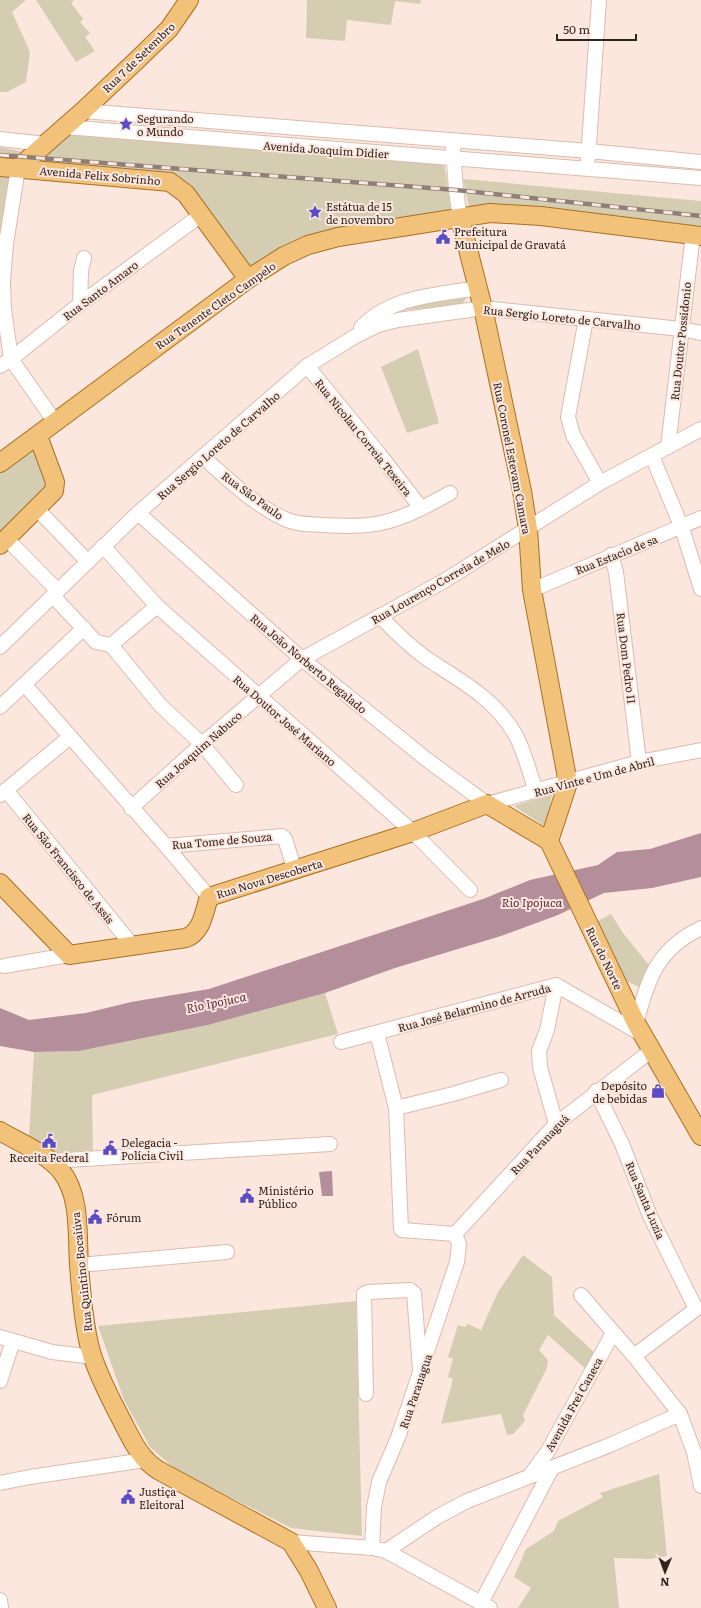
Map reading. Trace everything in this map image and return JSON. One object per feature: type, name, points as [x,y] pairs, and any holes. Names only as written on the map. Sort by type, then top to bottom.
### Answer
[{"type":"main road","name":"Rua 7 de Setembro","points":[[9,167],[45,144],[83,111],[169,29],[189,0]]},
{"type":"main road","name":"Avenida Felix Sobrinho","points":[[9,167],[161,180],[181,188],[248,279]]},
{"type":"main road","name":"Rua Tenente Cleto Campelo","points":[[0,463],[248,279],[284,256],[308,245],[338,237],[490,213],[517,214],[697,235]]},
{"type":"main road","name":"Rua Coronel Estevam Camara","points":[[460,218],[483,308],[522,491],[528,529],[532,590],[568,783],[549,841]]},
{"type":"main road","points":[[4,542],[54,491],[55,486],[53,475],[38,436]]},
{"type":"main road","points":[[487,804],[549,841]]},
{"type":"main road","name":"Rua Nova Descoberta","points":[[69,956],[190,936],[200,926],[208,898],[413,832],[487,804]]},
{"type":"main road","name":"Rua do Norte","points":[[549,841],[643,1036],[701,1136]]},
{"type":"main road","points":[[0,883],[69,956]]},
{"type":"main road","name":"Rua Quintino Bocaiúva","points":[[0,1131],[51,1161],[61,1171],[67,1180],[76,1212],[79,1265],[84,1316],[89,1346],[114,1404],[145,1460],[158,1470],[291,1542]]},
{"type":"main road","points":[[291,1542],[309,1571],[327,1608]]},
{"type":"street","points":[[587,168],[598,0]]},
{"type":"street","name":"Avenida Joaquim Didier","points":[[83,111],[589,151],[701,162]]},
{"type":"street","points":[[187,138],[188,120]]},
{"type":"street","points":[[258,144],[260,125]]},
{"type":"street","name":"Avenida Joaquim Didier","points":[[65,127],[258,144],[587,168],[701,178]]},
{"type":"street","points":[[344,150],[346,132]]},
{"type":"street","points":[[0,139],[45,144]]},
{"type":"street","points":[[454,141],[453,159],[460,218]]},
{"type":"street","points":[[680,176],[683,160]]},
{"type":"street","points":[[9,167],[6,244],[2,279],[6,362],[55,422]]},
{"type":"street","name":"Rua Santo Amaro","points":[[6,362],[80,304],[201,215]]},
{"type":"street","name":"Rua Doutor Possidonio","points":[[668,447],[681,329],[697,235]]},
{"type":"street","points":[[80,304],[81,271],[84,258]]},
{"type":"street","name":"Rua Sergio Loreto de Carvalho","points":[[354,337],[373,317],[399,303],[415,298],[478,288]]},
{"type":"street","name":"Rua Sergio Loreto de Carvalho","points":[[0,647],[138,513],[307,366],[354,337],[378,325],[398,320],[483,308],[681,329],[701,333]]},
{"type":"street","points":[[586,319],[568,417],[573,434],[600,483]]},
{"type":"street","name":"Rua Nicolau Correia Texeira","points":[[307,366],[380,455],[421,508]]},
{"type":"street","name":"Rua Lourenço Correia de Melo","points":[[302,659],[444,581],[600,483],[701,429]]},
{"type":"street","points":[[652,456],[682,528],[701,589]]},
{"type":"street","name":"Rua São Paulo","points":[[203,457],[234,485],[274,513],[295,522],[331,525]]},
{"type":"street","name":"Rua Nicolau Correia Texeira","points":[[331,525],[381,524],[421,508],[450,493]]},
{"type":"street","points":[[37,509],[88,562]]},
{"type":"street","name":"Rua João Norberto Regalado","points":[[138,513],[302,659],[426,759],[487,804]]},
{"type":"street","name":"Rua Estacio de sa","points":[[532,590],[611,555],[682,528],[701,518]]},
{"type":"street","points":[[4,542],[55,593],[96,642],[102,645],[111,645],[157,606]]},
{"type":"street","name":"Rua Doutor José Mariano","points":[[103,546],[157,606],[259,698],[413,832],[470,890]]},
{"type":"street","name":"Rua Dom Pedro II","points":[[611,555],[616,572],[639,762]]},
{"type":"street","points":[[380,616],[406,642],[473,689],[500,714],[521,747],[536,792]]},
{"type":"street","points":[[0,707],[84,628]]},
{"type":"street","points":[[111,645],[161,706],[202,744],[236,785]]},
{"type":"street","name":"Rua Joaquim Nabuco","points":[[131,808],[202,744],[259,698],[302,659]]},
{"type":"street","points":[[25,685],[131,808],[166,846],[208,898]]},
{"type":"street","points":[[3,793],[70,737]]},
{"type":"street","name":"Rua Vinte e Um de Abril","points":[[487,804],[536,792],[639,762],[701,750]]},
{"type":"street","name":"Rua São Francisco de Assis","points":[[3,793],[132,945]]},
{"type":"street","name":"Rua Tome de Souza","points":[[166,846],[278,835],[284,837],[295,871]]},
{"type":"street","points":[[643,1036],[648,983],[661,958],[674,944],[701,928]]},
{"type":"street","points":[[4,966],[69,956]]},
{"type":"street","points":[[556,985],[547,1030],[539,1050],[540,1067],[556,1124]]},
{"type":"street","name":"Rua José Belarmino de Arruda","points":[[341,1042],[556,985],[643,1036]]},
{"type":"street","points":[[377,1033],[396,1108],[401,1229],[455,1234]]},
{"type":"street","name":"Rua Paranaguá","points":[[455,1234],[556,1124],[596,1092],[643,1036]]},
{"type":"street","points":[[396,1108],[501,1080]]},
{"type":"street","name":"Rua Santa Luzia","points":[[596,1092],[615,1127],[650,1216],[696,1309],[634,1356]]},
{"type":"street","points":[[51,1161],[330,1144]]},
{"type":"street","name":"Rua Paranagua","points":[[379,1550],[373,1514],[378,1482],[399,1435],[457,1262],[459,1244],[455,1234]]},
{"type":"street","points":[[79,1265],[227,1252]]},
{"type":"street","points":[[366,1394],[363,1297],[364,1294],[368,1292],[410,1290],[414,1293],[420,1374]]},
{"type":"street","points":[[581,1295],[634,1356],[680,1414],[694,1452],[701,1486]]},
{"type":"street","name":"Avenida Frei Caneca","points":[[531,1474],[548,1451],[612,1332]]},
{"type":"street","points":[[0,1381],[6,1339],[52,1352],[93,1357]]},
{"type":"street","points":[[379,1550],[452,1508],[531,1474],[552,1468],[680,1414]]},
{"type":"street","points":[[0,1483],[30,1477],[145,1460]]},
{"type":"street","points":[[291,1542],[379,1550],[486,1605],[552,1468]]},
{"type":"street","points":[[0,1600],[1,1608]]},
{"type":"shaded area","points":[[0,0],[26,0],[12,12],[30,52],[26,82],[7,92],[0,92]]},
{"type":"shaded area","points":[[36,0],[74,0],[71,3],[83,19],[80,22],[90,33],[85,37],[95,51],[76,62]]},
{"type":"shaded area","points":[[307,0],[421,0],[420,4],[395,1],[391,25],[347,20],[345,41],[306,38]]},
{"type":"shaded area","points":[[74,132],[444,161],[451,212],[248,268],[185,181],[173,178],[49,168],[44,162],[44,152]]},
{"type":"shaded area","points":[[0,147],[19,151],[22,155],[22,159],[0,160]]},
{"type":"shaded area","points":[[0,173],[12,174],[0,269]]},
{"type":"shaded area","points":[[463,179],[701,201],[701,227],[600,217],[469,208]]},
{"type":"shaded area","points":[[464,294],[467,297],[462,304],[397,311],[397,305]]},
{"type":"shaded area","points":[[418,349],[439,423],[407,433],[381,367]]},
{"type":"shaded area","points":[[34,445],[48,486],[0,535],[0,471]]},
{"type":"shaded area","points":[[552,794],[546,827],[514,806]]},
{"type":"shaded area","points":[[611,914],[623,933],[653,970],[649,977],[639,987],[626,981],[596,922]]},
{"type":"shaded area","points":[[325,993],[338,1034],[92,1095],[93,1155],[54,1156],[29,1136],[34,1052],[79,1051],[208,1025]]},
{"type":"shaded area","points":[[523,1255],[552,1277],[554,1315],[596,1354],[588,1371],[548,1335],[539,1350],[548,1360],[547,1368],[523,1415],[525,1421],[513,1434],[507,1435],[501,1414],[441,1424],[453,1379],[448,1377],[453,1359],[448,1357],[458,1325],[465,1327],[468,1324],[481,1330],[498,1292]]},
{"type":"shaded area","points":[[356,1301],[362,1536],[291,1528],[176,1470],[150,1447],[124,1400],[98,1326]]},
{"type":"shaded area","points":[[659,1474],[667,1556],[650,1559],[614,1558],[619,1608],[518,1608],[531,1588],[514,1577],[526,1549],[554,1531],[558,1521],[603,1497],[600,1493]]},
{"type":"water","name":"Rio Ipojuca","points":[[701,833],[701,877],[652,888],[604,893],[558,915],[501,936],[395,968],[325,993],[208,1025],[79,1051],[34,1052],[0,1046],[0,1008],[29,1020],[86,1013],[131,1002],[209,989],[483,899],[530,880],[598,865],[617,852],[650,849]]},
{"type":"water","points":[[332,1171],[333,1196],[322,1196],[319,1172]]},
{"type":"railway","points":[[0,155],[456,190],[701,216]]},
{"type":"place","name":"Segurando o Mundo","points":[[126,124]]},
{"type":"place","name":"Estátua de 15 de novembro","points":[[315,212]]},
{"type":"place","name":"Prefeitura Municipal de Gravatá","points":[[443,237]]},
{"type":"place","name":"Depósito de bebidas","points":[[658,1091]]},
{"type":"place","name":"Receita Federal","points":[[49,1141]]},
{"type":"place","name":"Delegacia - Polícia Civil","points":[[110,1148]]},
{"type":"place","name":"Ministério Público","points":[[247,1196]]},
{"type":"place","name":"Fórum","points":[[95,1217]]},
{"type":"place","name":"Justiça Eleitoral","points":[[128,1497]]}]
